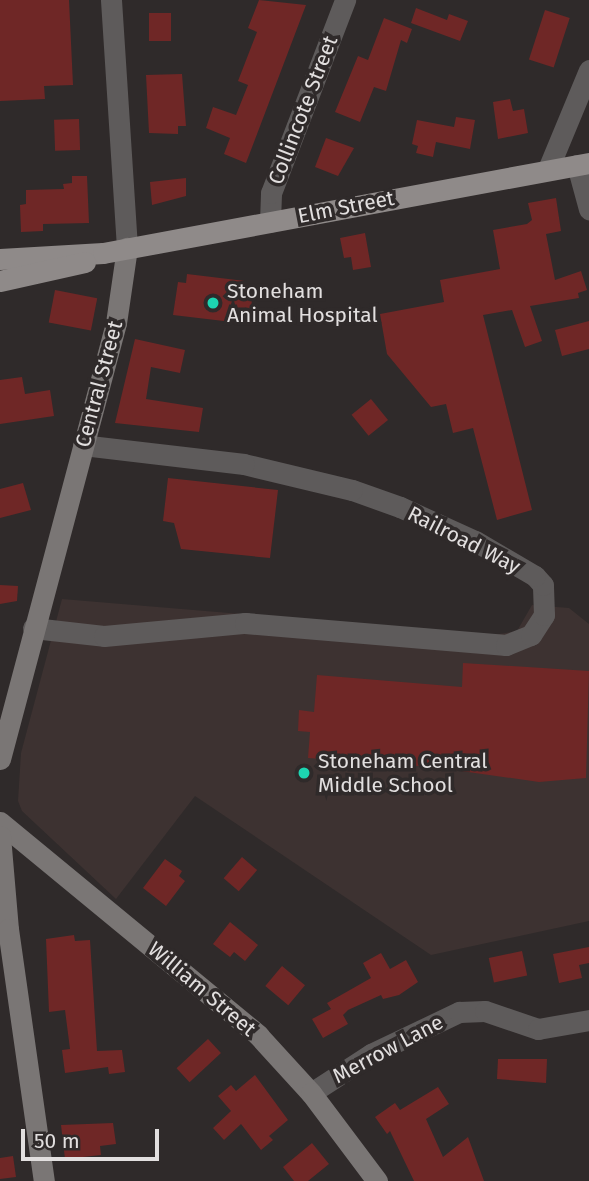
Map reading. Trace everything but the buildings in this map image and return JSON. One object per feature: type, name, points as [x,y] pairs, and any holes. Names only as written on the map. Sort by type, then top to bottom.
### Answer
[{"type":"main road","name":"Elm Street","points":[[0,259],[103,253],[583,164]]},
{"type":"main road","name":"Elm Street","points":[[0,281],[61,270],[103,253]]},
{"type":"street","name":"Central Street","points":[[0,759],[120,304],[127,248],[111,0]]},
{"type":"street","name":"Collincote Street","points":[[270,222],[271,193],[345,0]]},
{"type":"street","points":[[548,169],[589,70]]},
{"type":"street","points":[[583,164],[589,209]]},
{"type":"street","name":"Railroad Way","points":[[33,628],[75,635],[130,635],[245,623],[506,645],[531,635],[542,621],[543,585],[535,576],[475,541],[400,507],[256,467],[83,445]]},
{"type":"street","name":"William Street","points":[[0,822],[258,1035],[311,1093],[377,1181]]},
{"type":"street","points":[[0,836],[8,929],[44,1181]]},
{"type":"street","name":"Merrow Lane","points":[[311,1093],[372,1054],[459,1012],[485,1012],[538,1029],[589,1020]]},
{"type":"shaded area","name":"Stoneham Central Middle School","points":[[62,599],[493,635],[517,631],[532,605],[569,608],[589,624],[589,921],[431,955],[195,796],[116,899],[22,811],[18,801],[21,753]]},
{"type":"place","name":"Stoneham Animal Hospital","points":[[213,303]]},
{"type":"place","name":"Stoneham Central Middle School","points":[[304,773]]}]
